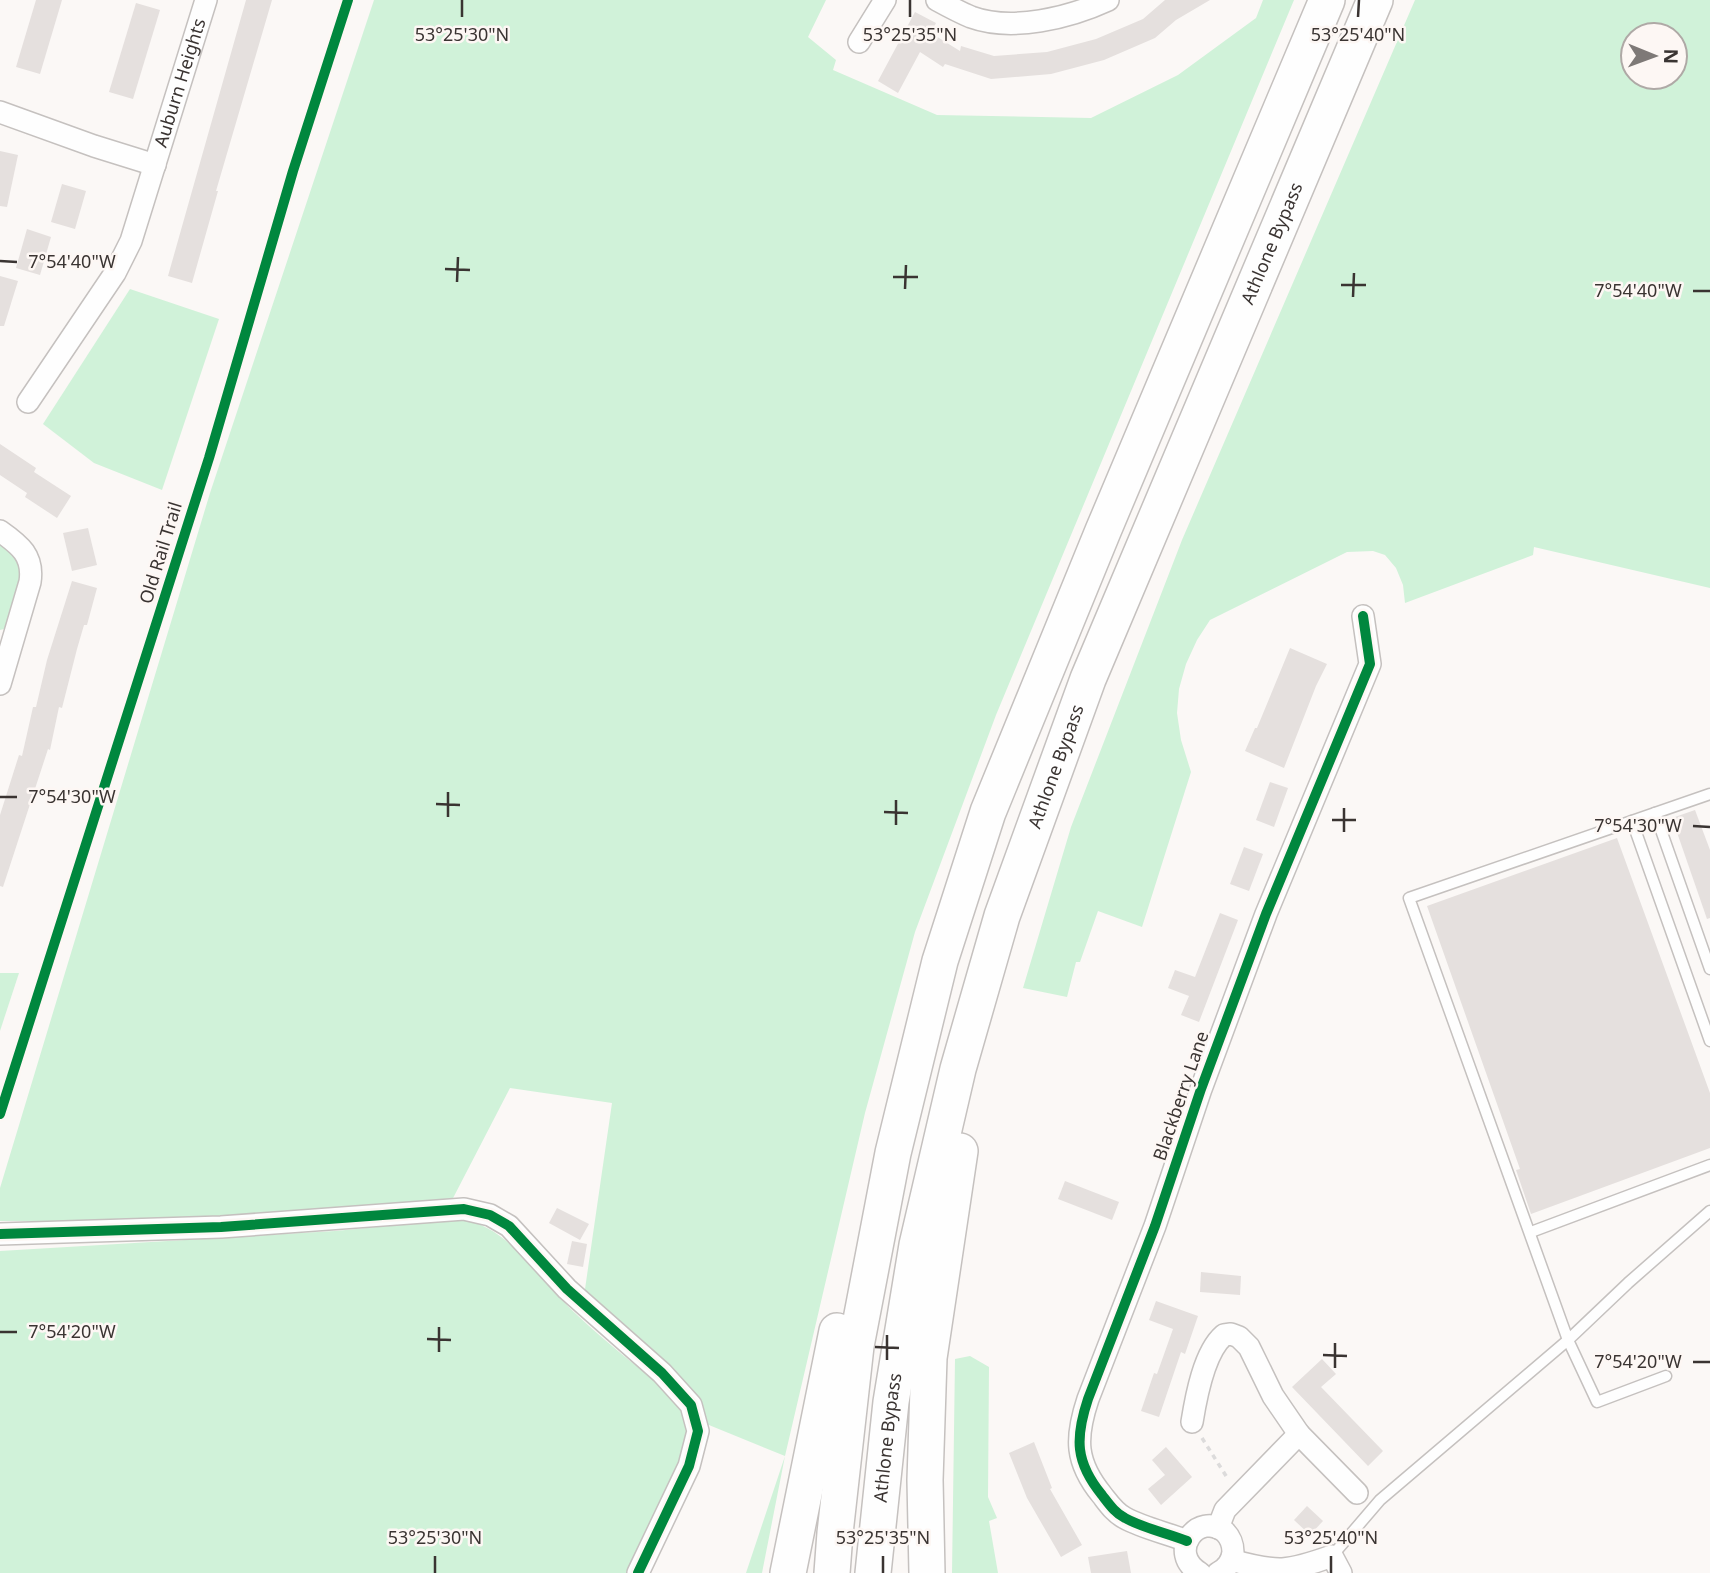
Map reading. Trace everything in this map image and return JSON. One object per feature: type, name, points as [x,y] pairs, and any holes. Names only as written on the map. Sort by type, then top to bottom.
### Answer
[{"type":"highway","points":[[788,1573],[864,1203],[906,1047],[940,961],[994,800],[1108,519],[1326,0]]},
{"type":"highway","name":"Athlone Bypass","points":[[873,1573],[891,1402],[917,1245],[958,1069],[1002,916],[1088,678],[1375,0]]},
{"type":"highway","points":[[927,1573],[925,1479],[929,1358],[961,1146],[997,987],[1088,678]]},
{"type":"highway","points":[[832,1573],[856,1346],[893,1153],[940,961]]},
{"type":"street","name":"Auburn Heights","points":[[28,402],[87,316],[125,254],[136,229],[206,0]]},
{"type":"street","points":[[859,42],[885,0]]},
{"type":"street","points":[[937,0],[970,16],[1001,22],[1050,20],[1108,0]]},
{"type":"street","name":"Auburn Heights","points":[[0,112],[155,165]]},
{"type":"street","points":[[0,531],[24,550],[32,569],[30,582],[5,646],[0,684]]},
{"type":"street","name":"Blackberry Lane","points":[[1187,1541],[1126,1520],[1117,1513],[1086,1472],[1079,1446],[1080,1426],[1233,1000],[1370,664],[1363,616]]},
{"type":"street","points":[[0,1234],[221,1227],[464,1209],[499,1219],[522,1239],[566,1289],[662,1373],[691,1405],[698,1431],[689,1466],[638,1573]]},
{"type":"street","points":[[1192,1422],[1195,1398],[1213,1349],[1224,1335],[1239,1337],[1249,1347],[1273,1396],[1299,1434],[1357,1493]]},
{"type":"street","points":[[1218,1528],[1225,1510],[1299,1434]]},
{"type":"street","points":[[1200,1573],[1188,1563],[1185,1548],[1196,1530],[1211,1526],[1218,1528],[1233,1545],[1224,1567],[1270,1572],[1336,1564]]},
{"type":"lane","points":[[1666,1376],[1597,1402],[1569,1340],[1409,898],[1710,794]]},
{"type":"lane","points":[[1656,813],[1710,969]]},
{"type":"lane","points":[[1632,821],[1710,1041]]},
{"type":"lane","points":[[1667,921],[1690,913]]},
{"type":"lane","points":[[1531,1232],[1710,1165]]},
{"type":"lane","points":[[1336,1564],[1380,1500],[1569,1340],[1628,1283],[1710,1211]]},
{"type":"path","points":[[1192,1422],[1239,1496]]},
{"type":"green space","points":[[374,0],[826,0],[808,37],[836,60],[833,70],[937,115],[1091,118],[1178,75],[1256,18],[1263,0],[1294,0],[996,715],[915,932],[865,1113],[785,1456],[704,1423],[683,1385],[653,1350],[584,1296],[612,1103],[510,1088],[451,1202],[149,1221],[0,1221],[0,1188],[210,493]]},
{"type":"green space","points":[[1415,0],[1710,0],[1710,588],[1534,547],[1533,555],[1405,603],[1403,585],[1396,568],[1385,555],[1373,551],[1347,552],[1210,620],[1186,664],[1179,689],[1177,713],[1181,740],[1191,772],[1142,927],[1098,911],[1080,962],[1076,962],[1067,997],[1023,988],[1071,827],[1182,540]]},
{"type":"green space","points":[[130,289],[219,319],[162,490],[94,463],[43,424]]},
{"type":"green space","points":[[0,542],[12,551],[24,573],[9,621],[4,629],[0,630]]},
{"type":"green space","points":[[0,973],[19,973],[0,1031]]},
{"type":"green space","points":[[462,1219],[480,1224],[510,1244],[575,1313],[673,1396],[680,1405],[687,1425],[685,1450],[626,1573],[0,1573],[0,1251],[335,1231]]},
{"type":"green space","points":[[970,1356],[989,1367],[988,1497],[997,1518],[989,1521],[998,1573],[952,1573],[955,1359]]},
{"type":"green space","points":[[785,1456],[762,1573],[746,1573]]},
{"type":"building","points":[[36,0],[62,0],[40,74],[16,67]]},
{"type":"building","points":[[246,0],[272,0],[192,283],[168,276]]},
{"type":"building","points":[[1165,0],[1210,0],[1176,20],[1155,38],[1104,60],[1051,74],[991,79],[945,64],[943,67],[920,52],[898,93],[878,81],[915,12],[936,23],[931,33],[960,51],[961,46],[994,56],[1047,52],[1096,39],[1143,19]]},
{"type":"building","points":[[136,3],[160,10],[133,99],[109,92]]},
{"type":"building","points":[[0,151],[18,155],[7,207],[0,206]]},
{"type":"building","points":[[62,184],[86,191],[75,229],[51,222]]},
{"type":"building","points":[[27,229],[51,237],[40,275],[16,268]]},
{"type":"building","points":[[0,276],[18,281],[4,326],[0,326]]},
{"type":"building","points":[[0,444],[36,468],[34,472],[71,496],[57,518],[25,497],[27,493],[0,475]]},
{"type":"building","points":[[88,528],[97,565],[72,571],[63,533]]},
{"type":"building","points":[[72,581],[97,588],[77,649],[62,708],[59,707],[50,750],[48,749],[3,887],[0,886],[0,815],[19,755],[22,756],[33,707],[36,707],[47,660]]},
{"type":"building","points":[[1290,648],[1327,664],[1284,768],[1245,751]]},
{"type":"building","points":[[1270,782],[1288,788],[1274,827],[1256,820]]},
{"type":"building","points":[[1695,810],[1710,850],[1710,918],[1707,919],[1672,818]]},
{"type":"building","points":[[1617,838],[1710,1093],[1710,1148],[1531,1214],[1516,1170],[1520,1169],[1427,906]]},
{"type":"building","points":[[1244,847],[1263,854],[1249,891],[1230,884]]},
{"type":"building","points":[[1220,913],[1238,920],[1199,1022],[1181,1015],[1189,996],[1168,988],[1175,970],[1195,977]]},
{"type":"building","points":[[1065,1181],[1119,1202],[1112,1220],[1058,1199]]},
{"type":"building","points":[[557,1208],[589,1224],[580,1240],[549,1223]]},
{"type":"building","points":[[572,1241],[587,1244],[583,1267],[567,1264]]},
{"type":"building","points":[[1201,1272],[1241,1276],[1240,1295],[1200,1292]]},
{"type":"building","points":[[1156,1301],[1198,1316],[1185,1354],[1181,1352],[1159,1417],[1141,1411],[1173,1329],[1149,1320]]},
{"type":"building","points":[[1322,1359],[1336,1374],[1321,1387],[1383,1451],[1368,1466],[1292,1387]]},
{"type":"building","points":[[1034,1442],[1052,1488],[1050,1489],[1082,1545],[1061,1557],[1027,1498],[1009,1453]]},
{"type":"building","points":[[1166,1447],[1192,1477],[1161,1505],[1148,1489],[1165,1475],[1152,1460]]},
{"type":"building","points":[[1307,1506],[1323,1521],[1310,1535],[1294,1520]]},
{"type":"building","points":[[1127,1551],[1131,1573],[1091,1573],[1088,1557]]},
{"type":"cycle path","name":"Old Rail Trail","points":[[0,1114],[209,458],[293,171],[348,0]]},
{"type":"cycle path","points":[[1187,1541],[1132,1522],[1112,1508],[1093,1483],[1082,1460],[1081,1426],[1088,1399],[1155,1226],[1201,1089],[1266,914],[1370,664],[1363,616]]},
{"type":"cycle path","points":[[0,1234],[221,1227],[464,1209],[490,1215],[509,1226],[567,1289],[662,1373],[691,1405],[698,1431],[689,1466],[638,1573]]}]
